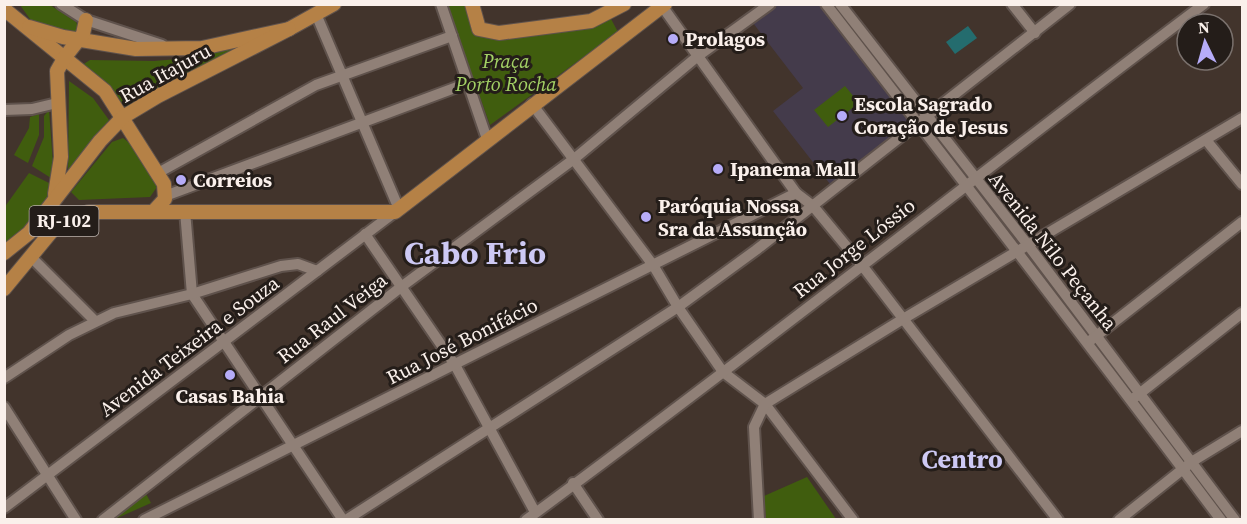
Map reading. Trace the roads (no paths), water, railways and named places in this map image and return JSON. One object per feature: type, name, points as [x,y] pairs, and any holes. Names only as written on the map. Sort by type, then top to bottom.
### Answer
[{"type":"main road","points":[[29,27],[63,37],[136,49],[180,48],[228,43],[289,29],[334,4]]},
{"type":"main road","points":[[472,4],[479,29],[499,33],[591,21],[624,4]]},
{"type":"main road","points":[[624,4],[622,20],[635,27]]},
{"type":"main road","points":[[154,211],[397,211],[532,104],[664,5]]},
{"type":"main road","points":[[4,9],[105,91],[158,173],[165,196],[154,211]]},
{"type":"main road","points":[[53,200],[61,157],[57,71],[80,38],[86,27],[86,20]]},
{"type":"main road","name":"Rua Itajuru","points":[[4,253],[29,233],[100,141],[123,117],[158,96],[289,29]]},
{"type":"main road","name":"RJ-102","points":[[4,289],[56,226],[77,215],[89,212],[154,211]]},
{"type":"street","points":[[61,4],[86,20],[151,43],[180,48]]},
{"type":"street","points":[[441,4],[487,139]]},
{"type":"street","name":"Rua Raul Veiga","points":[[103,519],[401,287],[574,159],[698,56],[770,4]]},
{"type":"street","name":"Avenida Nilo Peçanha","points":[[826,4],[969,181],[1017,251],[1086,344],[1193,461],[1235,519]]},
{"type":"street","name":"Avenida Nilo Peçanha","points":[[840,4],[922,120]]},
{"type":"street","points":[[1012,4],[1035,33]]},
{"type":"street","points":[[185,211],[192,294],[344,519],[678,307],[813,206],[1070,4]]},
{"type":"street","name":"Rua Jorge Lóssio","points":[[526,519],[723,372],[969,181],[1204,4]]},
{"type":"street","points":[[664,5],[796,193],[813,206],[861,264],[1058,519]]},
{"type":"street","points":[[316,14],[397,211]]},
{"type":"street","points":[[158,173],[316,85],[452,36]]},
{"type":"street","points":[[165,196],[468,83]]},
{"type":"street","points":[[4,110],[32,109],[57,103]]},
{"type":"street","points":[[532,104],[653,265],[678,307],[723,372],[765,404],[853,519]]},
{"type":"street","points":[[759,519],[754,427],[765,404],[903,319],[1242,118]]},
{"type":"street","points":[[1206,141],[1242,184]]},
{"type":"street","name":"Avenida Nilo Peçanha","points":[[969,181],[1028,245],[1095,336],[1183,469],[1221,519]]},
{"type":"street","name":"Rua José Bonifácio","points":[[144,519],[796,193]]},
{"type":"street","name":"Avenida Teixeira e Souza","points":[[4,508],[224,344],[397,211]]},
{"type":"street","points":[[1086,344],[1242,222]]},
{"type":"street","points":[[366,234],[455,365],[535,512]]},
{"type":"street","points":[[31,257],[95,321]]},
{"type":"street","points":[[4,378],[69,335],[95,321],[132,308],[192,294],[281,266],[298,264],[317,271]]},
{"type":"street","points":[[1135,396],[1242,313]]},
{"type":"street","points":[[4,407],[76,519]]},
{"type":"street","points":[[1119,519],[1193,461],[1242,431]]},
{"type":"street","points":[[573,483],[598,519]]},
{"type":"water","points":[[968,26],[977,38],[955,54],[946,42]]},
{"type":"place","name":"Prolagos","points":[[673,39]]},
{"type":"place","name":"Escola Sagrado Coração de Jesus","points":[[842,116]]},
{"type":"place","name":"Ipanema Mall","points":[[718,169]]},
{"type":"place","name":"Correios","points":[[181,180]]},
{"type":"place","name":"Paróquia Nossa Sra da Assunção","points":[[646,217]]},
{"type":"place","name":"Casas Bahia","points":[[230,375]]},
{"type":"district","name":"Cabo Frio","points":[[475,253]]},
{"type":"district","name":"Centro","points":[[962,459]]},
{"type":"park label","name":"Praça Porto Rocha","points":[[506,72]]}]
